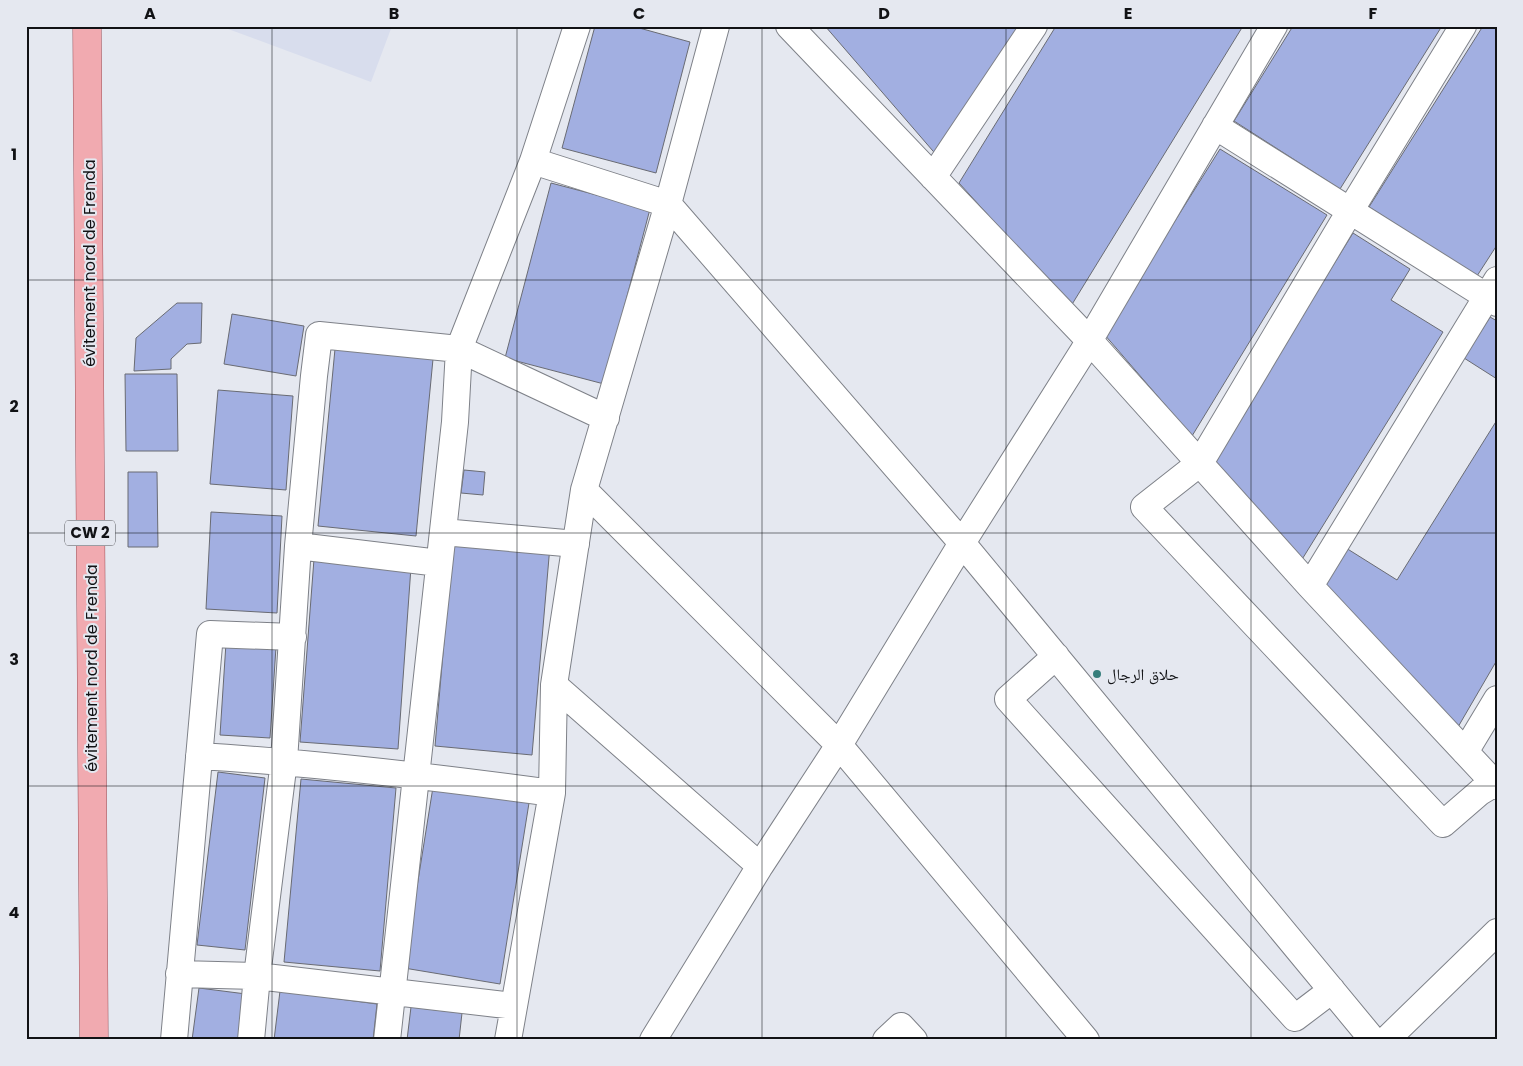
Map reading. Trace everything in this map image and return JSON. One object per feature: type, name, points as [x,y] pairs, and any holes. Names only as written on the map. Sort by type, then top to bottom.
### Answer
[{"type":"main road","name":"évitement nord de Frenda","points":[[87,26],[94,1040]]},
{"type":"street","points":[[387,1040],[455,422],[459,349],[533,161],[576,26]]},
{"type":"street","points":[[508,1040],[552,793],[554,685],[584,490],[668,204],[716,26]]},
{"type":"street","points":[[789,26],[1089,340],[1200,463],[1310,586],[1496,785],[1480,792],[1443,824],[1144,507],[1200,463],[1463,26]]},
{"type":"street","points":[[933,177],[1034,26]]},
{"type":"street","points":[[653,1040],[760,866],[839,745],[1089,340],[1274,26]]},
{"type":"street","points":[[1215,126],[1350,211],[1493,293],[1310,586]]},
{"type":"street","points":[[533,161],[668,204],[962,543],[1373,1040]]},
{"type":"street","points":[[251,1040],[257,976],[284,761],[298,546],[319,335],[459,349],[606,418]]},
{"type":"street","points":[[584,490],[839,745],[1086,1040]]},
{"type":"street","points":[[443,532],[576,544]]},
{"type":"street","points":[[298,546],[440,563]]},
{"type":"street","points":[[174,1040],[210,634],[293,637]]},
{"type":"street","points":[[1056,656],[1008,699],[1295,1018],[1332,990]]},
{"type":"street","points":[[554,685],[760,866]]},
{"type":"street","points":[[1465,752],[1497,699]]},
{"type":"street","points":[[199,756],[284,761],[415,775],[552,793]]},
{"type":"street","points":[[1386,1040],[1497,932]]},
{"type":"street","points":[[179,974],[257,976],[514,1006]]},
{"type":"street","points":[[886,1040],[901,1026],[914,1040]]},
{"type":"shaded area","points":[[220,26],[392,26],[371,82]]},
{"type":"building","points":[[595,26],[632,26],[690,42],[656,173],[562,148]]},
{"type":"building","points":[[825,26],[1019,26],[939,158]]},
{"type":"building","points":[[1056,26],[1243,26],[1071,306],[959,183]]},
{"type":"building","points":[[1293,26],[1442,26],[1340,189],[1234,121]]},
{"type":"building","points":[[1483,26],[1497,26],[1497,245],[1477,276],[1369,207]]},
{"type":"building","points":[[1220,149],[1327,215],[1192,436],[1104,334]]},
{"type":"building","points":[[551,183],[650,209],[604,384],[505,358]]},
{"type":"building","points":[[1353,233],[1410,269],[1391,300],[1443,332],[1301,561],[1210,465]]},
{"type":"building","points":[[177,303],[202,303],[201,343],[187,344],[171,359],[171,369],[134,371],[136,338]]},
{"type":"building","points":[[232,314],[304,326],[296,376],[224,364]]},
{"type":"building","points":[[1490,317],[1497,321],[1497,379],[1464,358]]},
{"type":"building","points":[[335,349],[433,359],[416,536],[318,526]]},
{"type":"building","points":[[125,374],[177,374],[178,451],[126,451]]},
{"type":"building","points":[[218,390],[293,396],[286,490],[210,484]]},
{"type":"building","points":[[1497,420],[1497,660],[1458,727],[1323,584],[1346,548],[1397,580]]},
{"type":"building","points":[[464,470],[485,472],[483,495],[461,493]]},
{"type":"building","points":[[128,472],[157,472],[158,547],[128,547]]},
{"type":"building","points":[[211,512],[282,516],[277,613],[206,609]]},
{"type":"building","points":[[454,525],[551,534],[532,755],[435,746]]},
{"type":"building","points":[[314,559],[411,567],[398,749],[300,742]]},
{"type":"building","points":[[226,643],[276,647],[270,738],[220,735]]},
{"type":"building","points":[[218,772],[265,778],[245,950],[197,945]]},
{"type":"building","points":[[301,779],[396,788],[380,971],[284,962]]},
{"type":"building","points":[[433,787],[529,803],[500,984],[404,968]]},
{"type":"building","points":[[199,988],[246,994],[240,1040],[192,1040]]},
{"type":"building","points":[[280,991],[377,1004],[373,1040],[274,1040]]},
{"type":"building","points":[[411,1007],[462,1013],[459,1040],[407,1040]]},
{"type":"place","name":"حلاق الرجال","points":[[1097,674]]}]
